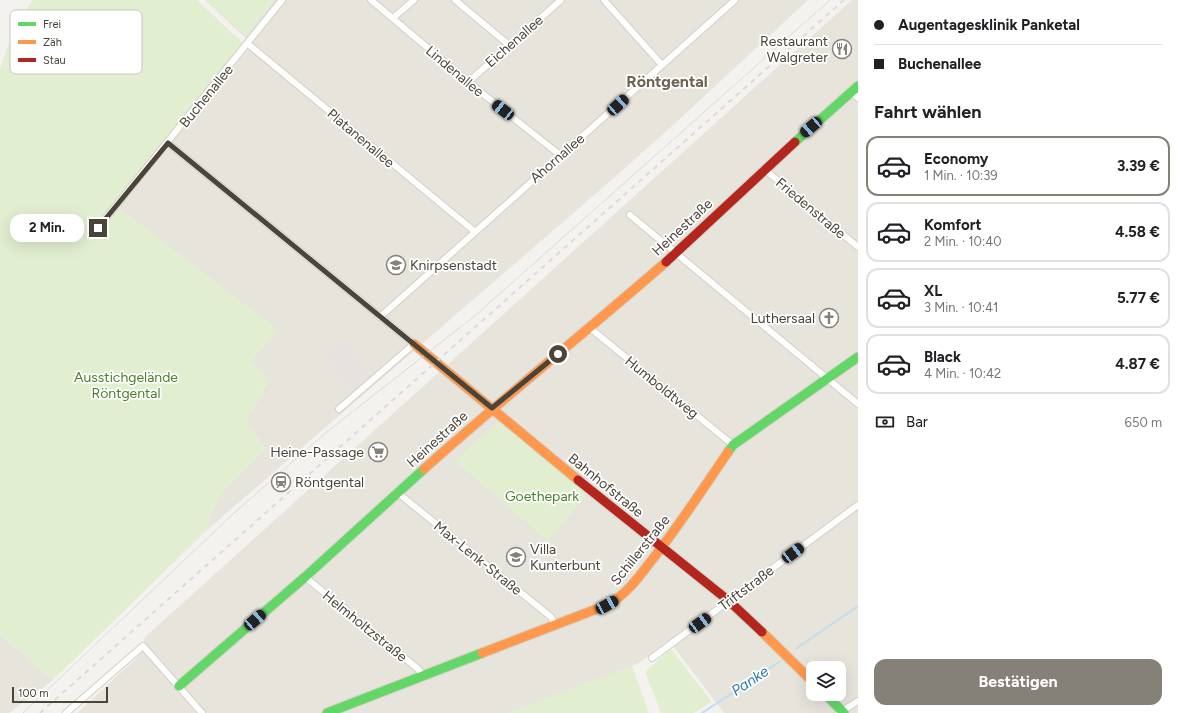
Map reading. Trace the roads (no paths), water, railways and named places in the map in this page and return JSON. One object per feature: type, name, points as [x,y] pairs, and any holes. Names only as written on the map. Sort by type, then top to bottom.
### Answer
[{"type":"street","name":"Buchenallee","points":[[98,228],[282,0]]},
{"type":"street","name":"Lindenallee","points":[[371,0],[468,82],[560,155]]},
{"type":"street","points":[[393,18],[414,0]]},
{"type":"street","points":[[455,0],[509,45]]},
{"type":"street","name":"Eichenallee","points":[[468,82],[561,0]]},
{"type":"street","points":[[604,0],[662,65]]},
{"type":"street","name":"Ahornallee","points":[[380,317],[474,231],[735,0]]},
{"type":"street","name":"Platanenallee","points":[[248,44],[474,231]]},
{"type":"street","name":"Heinestraße","points":[[179,686],[444,453],[492,408],[590,328],[676,253],[764,169],[854,95],[858,86]]},
{"type":"street","points":[[168,143],[414,344],[339,408]]},
{"type":"street","name":"Friedenstraße","points":[[764,169],[858,247]]},
{"type":"street","points":[[630,215],[858,404]]},
{"type":"street","name":"Humboldtweg","points":[[590,328],[733,445]]},
{"type":"street","name":"Bahnhofstraße","points":[[414,344],[572,476],[729,601],[806,675]]},
{"type":"street","name":"Schillerstraße","points":[[327,713],[607,605],[618,599],[628,590],[662,548],[733,445],[858,356]]},
{"type":"street","name":"Max-Lenk-Straße","points":[[398,493],[551,617],[555,625]]},
{"type":"street","name":"Triftstraße","points":[[652,658],[858,505]]},
{"type":"street","name":"Helmholtzstraße","points":[[304,577],[417,668],[424,676]]},
{"type":"street","points":[[66,713],[143,646],[202,713]]},
{"type":"street","points":[[832,701],[842,712],[858,701]]},
{"type":"waterway","name":"Panke","points":[[797,648],[858,606]]},
{"type":"waterway","name":"Panke","points":[[702,713],[779,662]]},
{"type":"tram line","points":[[23,713],[233,514],[328,431],[477,314],[830,0]]},
{"type":"railway","points":[[40,713],[844,0]]},
{"type":"place","name":"Restaurant Walgreter","points":[[842,49]]},
{"type":"place","name":"Knirpsenstadt","points":[[396,265]]},
{"type":"place","name":"Luthersaal","points":[[829,318]]},
{"type":"place","name":"Heine-Passage","points":[[378,452]]},
{"type":"place","name":"Röntgental","points":[[281,482]]},
{"type":"place","name":"Villa Kunterbunt","points":[[516,557]]},
{"type":"district","name":"Röntgental","points":[[667,81]]},
{"type":"park label","name":"Ausstichgelände Röntgental","points":[[126,386]]},
{"type":"park label","name":"Goethepark","points":[[542,496]]}]
